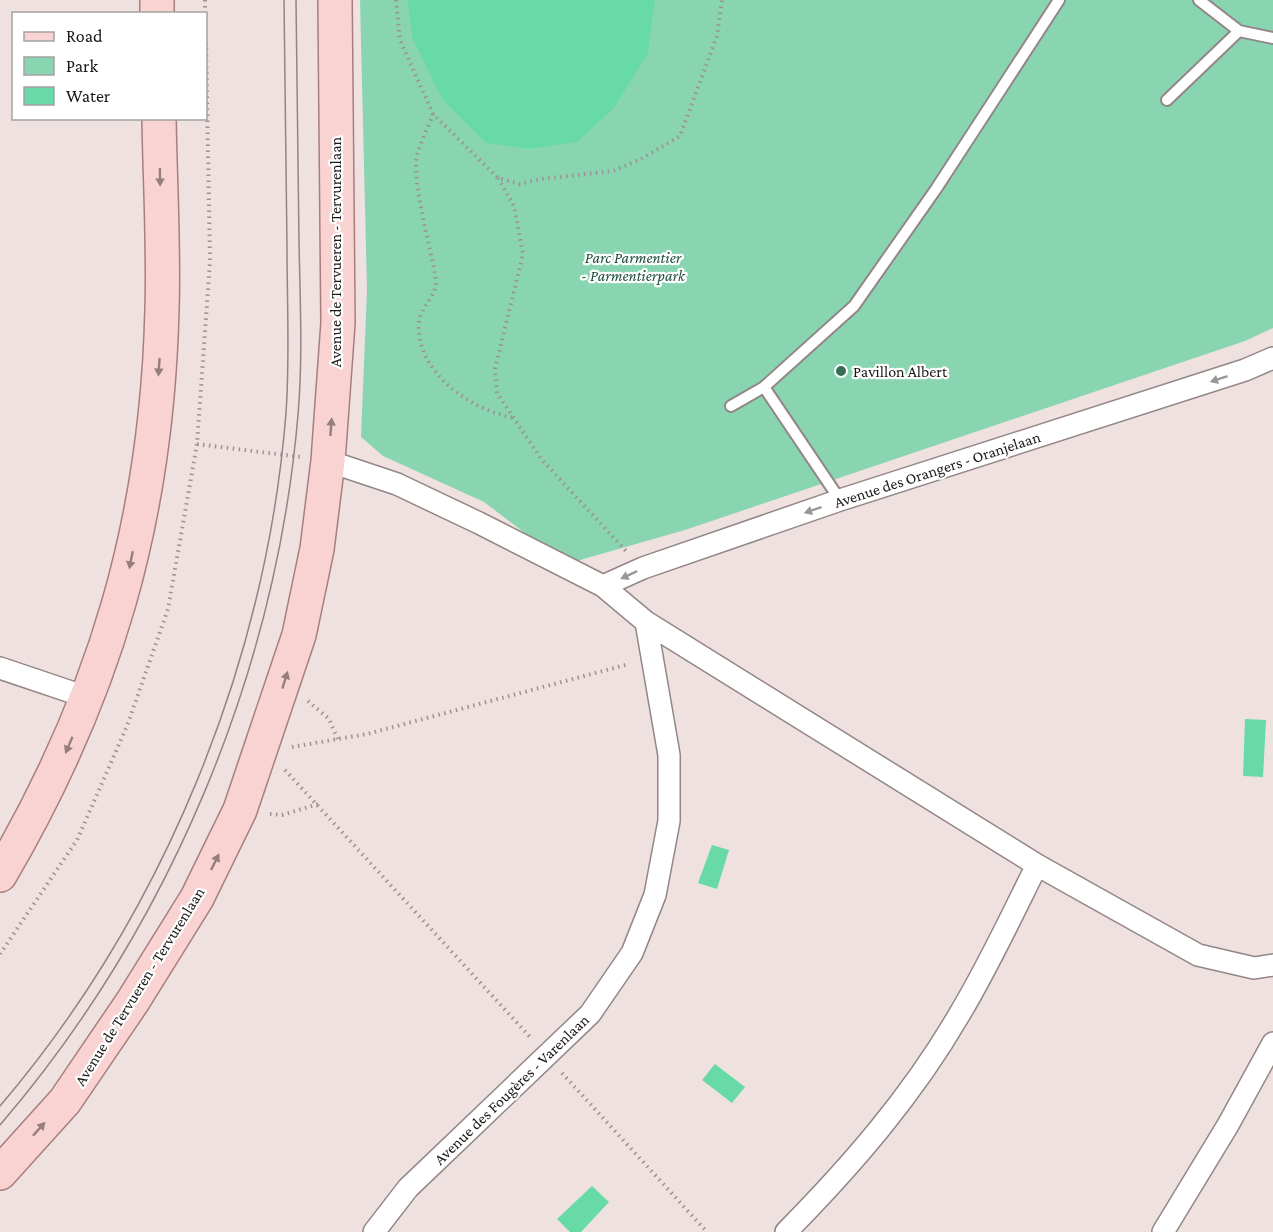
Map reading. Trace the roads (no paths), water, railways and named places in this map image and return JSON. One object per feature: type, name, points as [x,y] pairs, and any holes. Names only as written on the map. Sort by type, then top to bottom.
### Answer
[{"type":"main road","name":"Avenue de Tervueren - Tervurenlaan","points":[[0,1173],[65,1101],[133,1001],[197,898],[240,810],[299,634],[317,549],[328,461],[338,323],[335,0]]},
{"type":"main road","points":[[0,875],[60,763],[89,698],[127,581],[145,491],[156,402],[162,309],[159,120]]},
{"type":"street","name":"Avenue des Orangers - Oranjelaan","points":[[603,586],[643,568],[840,500],[1245,370],[1273,358]]},
{"type":"street","points":[[328,461],[398,484],[603,586],[646,622],[1038,866],[1198,955],[1254,968],[1273,965]]},
{"type":"street","name":"Avenue des Fougères - Varenlaan","points":[[374,1232],[408,1188],[590,1014],[632,953],[655,895],[669,821],[669,755],[646,622]]},
{"type":"street","points":[[0,668],[89,698]]},
{"type":"street","points":[[786,1232],[842,1175],[903,1099],[959,1016],[1038,866]]},
{"type":"street","points":[[1163,1232],[1228,1125],[1273,1042]]},
{"type":"lane","points":[[731,406],[764,387],[854,306],[936,189],[1059,0]]},
{"type":"lane","points":[[1199,0],[1239,31],[1273,38]]},
{"type":"lane","points":[[1167,100],[1239,31]]},
{"type":"lane","points":[[764,387],[840,500]]},
{"type":"water","points":[[408,0],[655,0],[648,53],[614,108],[577,142],[529,149],[486,143],[442,99],[412,37]]},
{"type":"water","points":[[1245,719],[1266,720],[1263,777],[1243,776]]},
{"type":"water","points":[[712,845],[729,850],[717,889],[698,883]]},
{"type":"water","points":[[715,1064],[745,1087],[732,1103],[702,1080]]},
{"type":"water","points":[[592,1186],[609,1202],[581,1232],[570,1232],[557,1219]]},
{"type":"tram line","points":[[0,1106],[58,1032],[111,952],[157,869],[197,782],[230,692],[256,600],[275,507],[287,392],[284,0]]},
{"type":"tram line","points":[[0,1125],[60,1049],[115,967],[163,882],[204,793],[239,701],[266,607],[286,512],[300,393],[296,0]]},
{"type":"place","name":"Pavillon Albert","points":[[841,371]]},
{"type":"park label","name":"Parc Parmentier - Parmentierpark","points":[[633,266]]}]
